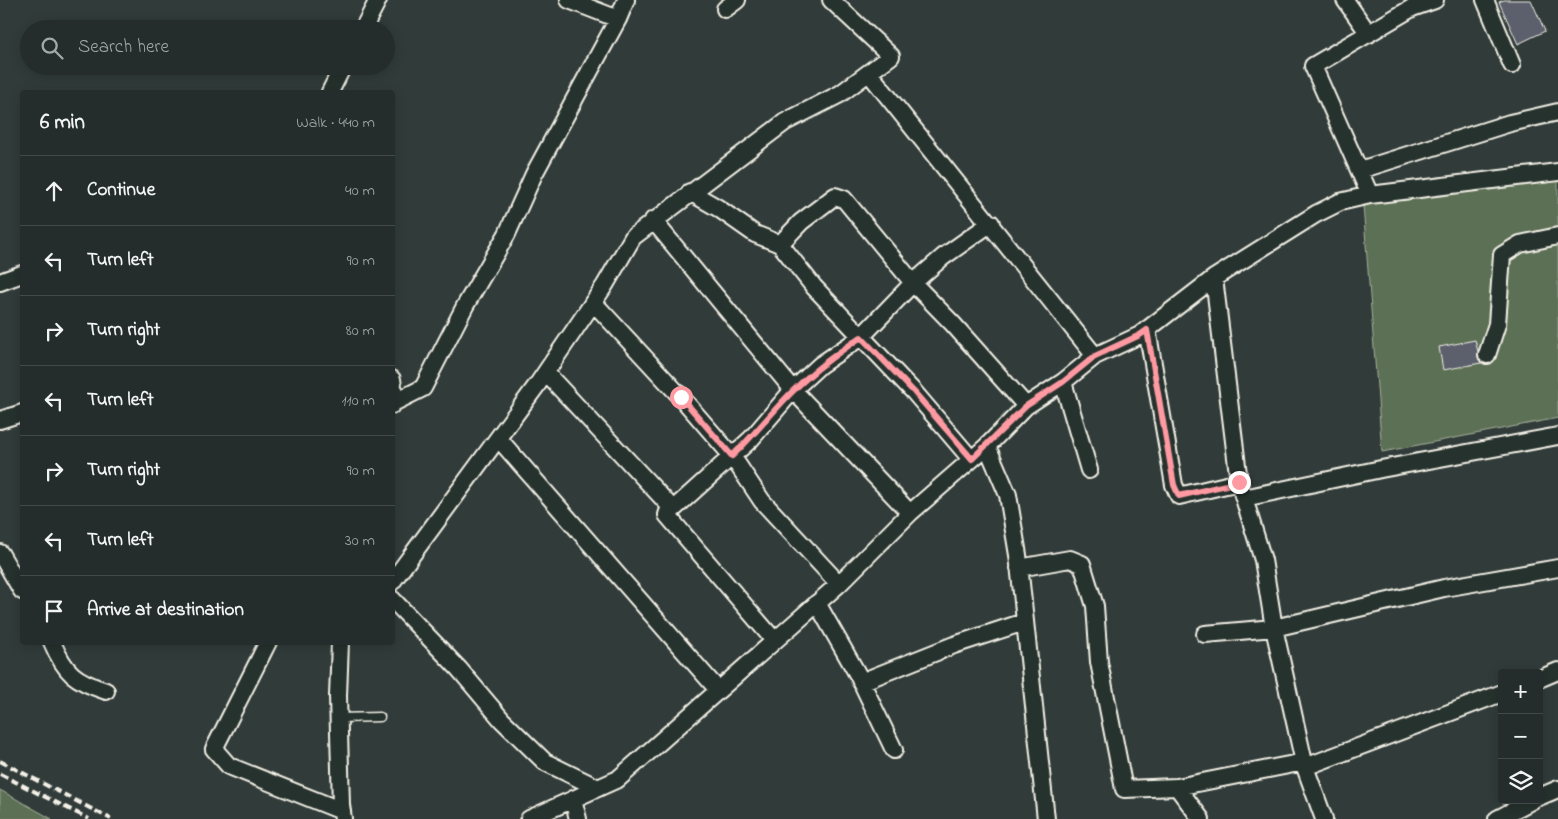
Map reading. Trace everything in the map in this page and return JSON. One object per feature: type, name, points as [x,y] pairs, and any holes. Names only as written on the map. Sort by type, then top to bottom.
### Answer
[{"type":"street","points":[[368,20],[378,0]]},
{"type":"street","points":[[569,0],[618,20]]},
{"type":"street","points":[[395,403],[423,388],[465,306],[507,234],[534,174],[618,20],[626,0]]},
{"type":"street","points":[[395,578],[546,373],[633,237],[785,122],[840,94],[891,56],[831,0]]},
{"type":"street","points":[[1345,0],[1368,34]]},
{"type":"street","points":[[1370,195],[1313,66],[1412,8],[1435,0]]},
{"type":"street","points":[[1485,0],[1512,65]]},
{"type":"street","points":[[869,73],[991,223],[1095,356]]},
{"type":"street","points":[[331,90],[339,75]]},
{"type":"street","points":[[1360,170],[1488,129],[1558,112]]},
{"type":"street","points":[[529,819],[618,779],[839,584],[910,514],[986,446],[1026,406],[1063,382],[1095,356],[1140,335],[1214,278],[1316,214],[1340,202],[1370,195],[1558,172]]},
{"type":"street","points":[[690,192],[718,208],[755,234],[780,244],[814,287],[914,392],[972,459]]},
{"type":"street","points":[[780,244],[801,222],[835,196],[844,199],[914,283],[954,324],[1026,406]]},
{"type":"street","points":[[653,220],[793,390],[910,514]]},
{"type":"street","points":[[666,515],[751,439],[793,390],[820,365],[861,337],[914,283],[943,258],[991,223]]},
{"type":"street","points":[[1487,356],[1497,324],[1502,254],[1520,244],[1558,236]]},
{"type":"street","points":[[0,282],[20,275]]},
{"type":"street","points":[[1214,278],[1239,482],[1263,560],[1274,628],[1304,764],[1324,819]]},
{"type":"street","points":[[593,302],[732,456],[762,501],[839,584]]},
{"type":"street","points":[[1147,330],[1174,485],[1179,496],[1239,482]]},
{"type":"street","points":[[546,373],[670,506],[666,515]]},
{"type":"street","points":[[1063,382],[1089,470]]},
{"type":"street","points":[[0,420],[20,414]]},
{"type":"street","points":[[1244,498],[1381,468],[1558,436]]},
{"type":"street","points":[[498,438],[718,690]]},
{"type":"street","points":[[986,446],[1008,495],[1019,568],[1046,819]]},
{"type":"street","points":[[666,515],[774,640]]},
{"type":"street","points":[[0,553],[20,588]]},
{"type":"street","points":[[1019,568],[1070,559],[1082,564],[1095,606],[1099,662],[1124,789],[1177,787],[1304,764],[1498,694]]},
{"type":"street","points":[[1205,634],[1274,628],[1444,588],[1558,568]]},
{"type":"street","points":[[395,602],[448,656],[502,720],[546,762],[598,788]]},
{"type":"street","points":[[817,603],[861,682],[894,750]]},
{"type":"street","points":[[861,682],[954,645],[1024,622]]},
{"type":"street","points":[[54,645],[71,675],[83,684],[106,691]]},
{"type":"street","points":[[266,645],[214,750],[229,766],[343,815],[338,718],[340,645]]},
{"type":"street","points":[[1543,677],[1558,671]]},
{"type":"street","points":[[1177,787],[1201,819]]},
{"type":"street","points":[[1543,795],[1558,789]]},
{"type":"street","points":[[574,799],[578,819]]},
{"type":"street","points":[[1497,819],[1525,804]]},
{"type":"lane","points":[[338,718],[380,717]]},
{"type":"green space","points":[[1558,178],[1558,418],[1382,452],[1363,205]]},
{"type":"green space","points":[[0,790],[52,819],[0,819]]},
{"type":"building","points":[[1504,0],[1531,0],[1545,31],[1518,44],[1499,2]]},
{"type":"building","points":[[1475,340],[1481,363],[1443,370],[1439,347]]},
{"type":"railway","points":[[0,761],[111,819]]},
{"type":"railway","points":[[0,774],[89,819]]},
{"type":"route","points":[[681,397],[732,456],[751,439],[793,390],[820,365],[861,337],[914,392],[972,459],[1026,406],[1063,382],[1095,356],[1147,330],[1174,485],[1179,496],[1239,482]]}]
